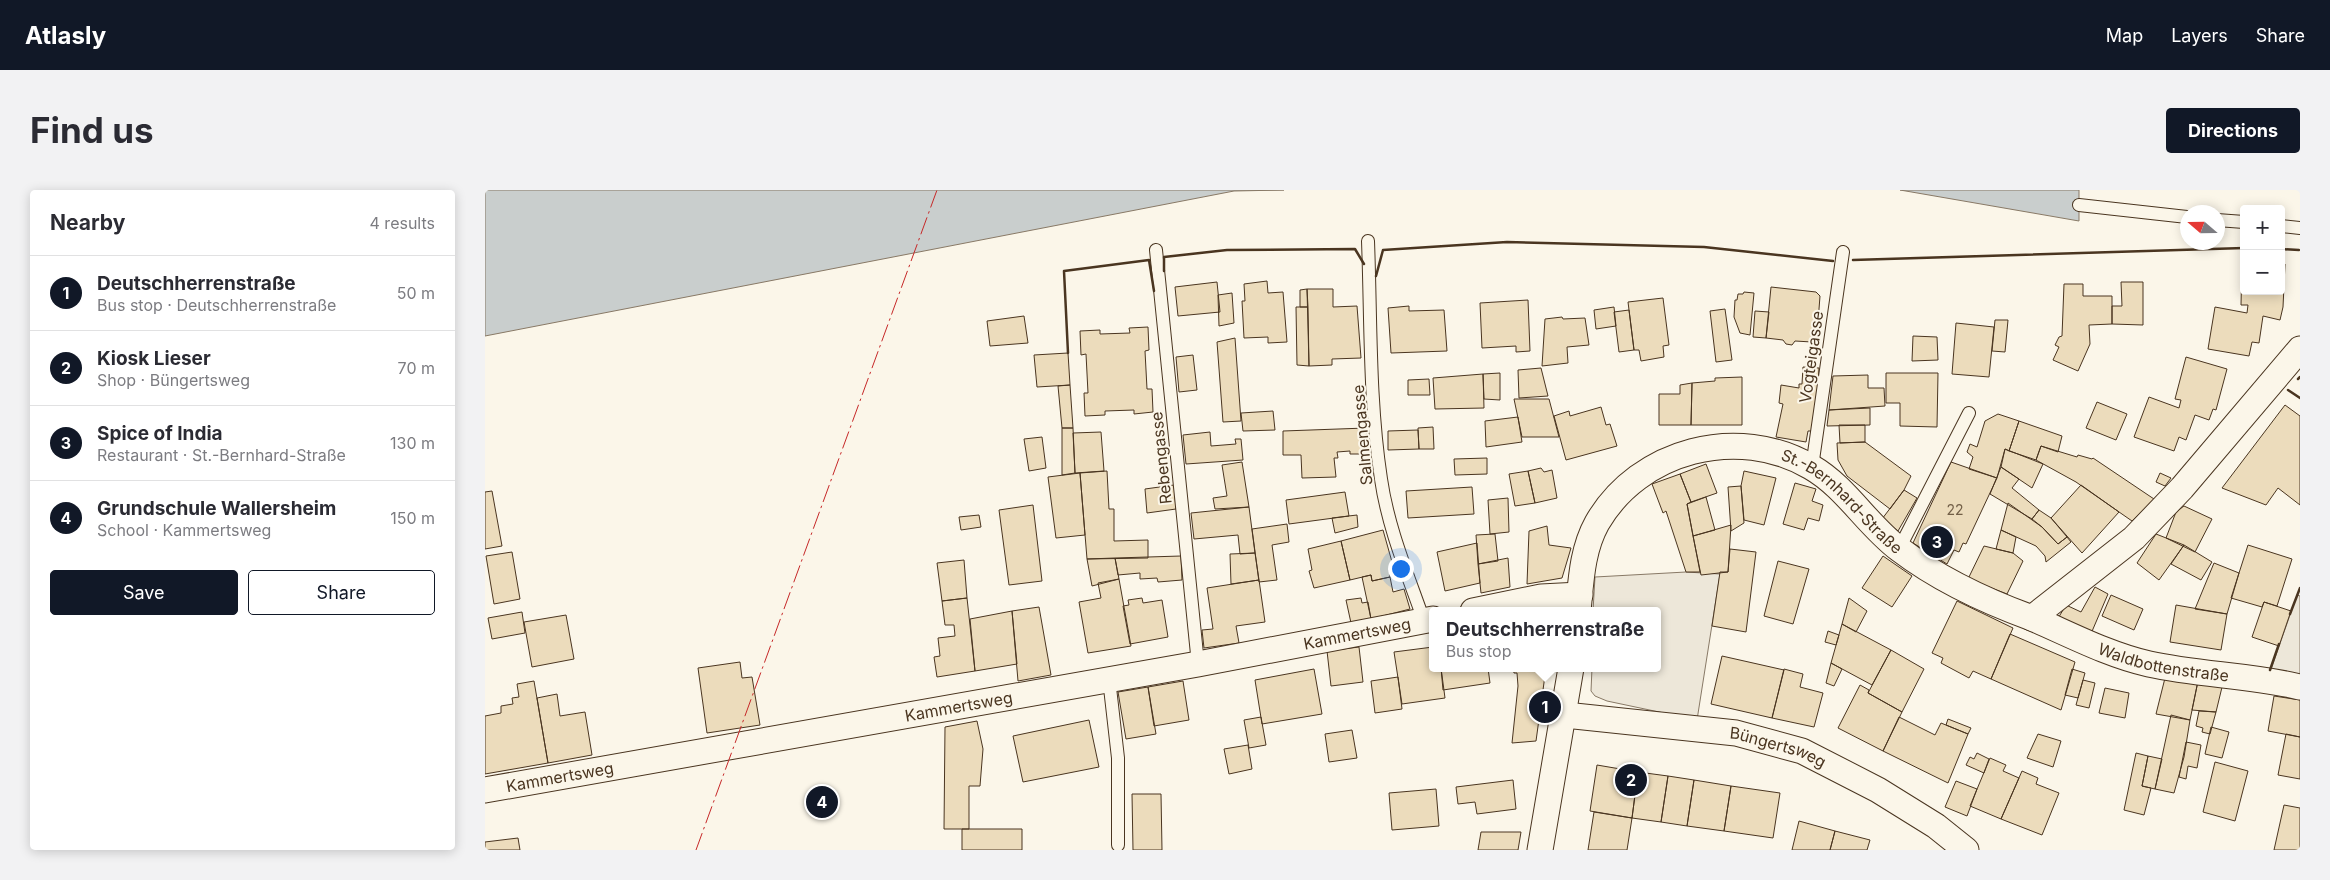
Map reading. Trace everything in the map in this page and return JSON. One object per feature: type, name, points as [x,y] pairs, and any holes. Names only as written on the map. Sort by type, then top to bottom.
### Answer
[{"type":"street","points":[[2032,618],[2134,538],[2182,488],[2300,349]]},
{"type":"street","name":"St.-Bernhard-Straße","points":[[1579,603],[1585,552],[1597,524],[1612,500],[1634,480],[1682,453],[1704,447],[1729,446],[1763,449],[1788,455],[1812,467],[1835,485],[1899,549],[1963,588],[1999,606],[2032,618]]},
{"type":"street","points":[[1492,607],[1541,597],[1579,603]]},
{"type":"street","name":"Waldbottenstraße","points":[[2032,618],[2111,652],[2150,664],[2215,674],[2269,679],[2300,687]]},
{"type":"street","name":"Kammertsweg","points":[[485,790],[1197,664],[1428,620]]},
{"type":"street","points":[[1540,850],[1565,715],[1570,672]]},
{"type":"street","name":"Büngertsweg","points":[[1565,715],[1736,733],[1802,751],[1878,790],[1935,826],[1966,850]]},
{"type":"lane","points":[[2079,205],[2180,215]]},
{"type":"lane","points":[[2225,221],[2240,222]]},
{"type":"lane","points":[[2285,226],[2300,228]]},
{"type":"lane","name":"Salmengasse","points":[[1368,241],[1374,429],[1381,481],[1387,509],[1428,620]]},
{"type":"lane","name":"Rebengasse","points":[[1156,250],[1197,664]]},
{"type":"lane","name":"Vogteigasse","points":[[1812,467],[1843,252]]},
{"type":"lane","points":[[1899,549],[1969,413]]},
{"type":"lane","points":[[1109,679],[1118,758],[1118,845]]},
{"type":"shaded area","points":[[485,190],[1284,190],[1234,191],[485,336]]},
{"type":"shaded area","points":[[1900,190],[2079,190],[2079,221]]},
{"type":"shaded area","points":[[1686,572],[1720,574],[1697,720],[1607,701],[1595,696],[1591,691],[1592,672],[1661,672],[1661,607],[1593,607],[1595,577]]},
{"type":"shaded area","points":[[2297,595],[2300,596],[2300,678],[2270,672]]},
{"type":"building","points":[[1267,281],[1268,293],[1283,292],[1287,342],[1268,343],[1268,337],[1244,338],[1242,301],[1245,301],[1244,284]]},
{"type":"building","points":[[1217,282],[1220,312],[1178,316],[1175,287]]},
{"type":"building","points":[[2121,282],[2143,282],[2143,325],[2112,324],[2112,306],[2122,306]]},
{"type":"building","points":[[2064,284],[2083,284],[2083,296],[2112,296],[2112,324],[2089,325],[2090,344],[2078,371],[2053,360],[2059,347],[2055,345],[2059,337],[2062,336]]},
{"type":"building","points":[[1771,287],[1816,292],[1820,296],[1818,322],[1815,322],[1812,342],[1795,341],[1792,345],[1786,344],[1783,340],[1766,338]]},
{"type":"building","points":[[1307,289],[1333,289],[1333,307],[1357,306],[1361,358],[1332,359],[1332,365],[1309,366]]},
{"type":"building","points":[[1307,289],[1308,307],[1300,307],[1300,290]]},
{"type":"building","points":[[1744,292],[1754,293],[1750,335],[1740,333],[1734,317],[1735,300],[1737,300],[1738,294],[1743,294]]},
{"type":"building","points":[[1232,293],[1234,323],[1219,326],[1218,295]]},
{"type":"building","points":[[2241,295],[2284,295],[2280,320],[2263,316],[2259,343],[2252,342],[2249,356],[2208,349],[2215,307],[2247,313],[2248,305],[2241,305]]},
{"type":"building","points":[[1663,298],[1669,345],[1663,346],[1664,357],[1641,361],[1639,350],[1634,350],[1628,302]]},
{"type":"building","points":[[1528,300],[1530,351],[1516,352],[1516,346],[1482,348],[1480,303]]},
{"type":"building","points":[[1409,306],[1409,311],[1444,310],[1447,351],[1391,353],[1388,308]]},
{"type":"building","points":[[1296,307],[1308,307],[1309,366],[1297,365]]},
{"type":"building","points":[[1614,307],[1616,326],[1596,329],[1594,310]]},
{"type":"building","points":[[1725,309],[1732,360],[1716,362],[1710,311]]},
{"type":"building","points":[[1629,310],[1634,350],[1619,352],[1614,312]]},
{"type":"building","points":[[1755,311],[1769,312],[1766,338],[1753,337]]},
{"type":"building","points":[[1024,316],[1028,343],[990,346],[987,321]]},
{"type":"building","points":[[1562,317],[1563,319],[1585,318],[1589,345],[1567,347],[1568,363],[1542,366],[1545,319]]},
{"type":"building","points":[[1995,320],[2008,320],[2005,352],[1992,351]]},
{"type":"building","points":[[1956,323],[1994,327],[1989,377],[1952,374]]},
{"type":"building","points":[[1148,327],[1149,350],[1145,351],[1147,389],[1152,389],[1153,412],[1134,414],[1134,410],[1105,411],[1105,415],[1085,416],[1084,393],[1088,393],[1086,354],[1081,355],[1080,331],[1100,330],[1100,334],[1130,333],[1129,328]]},
{"type":"building","points":[[1913,336],[1937,337],[1938,360],[1912,361]]},
{"type":"building","points":[[1235,338],[1241,421],[1223,422],[1217,342]]},
{"type":"building","points":[[1068,353],[1070,385],[1037,387],[1034,355]]},
{"type":"building","points":[[1193,355],[1197,390],[1179,392],[1176,357]]},
{"type":"building","points":[[2186,357],[2227,369],[2216,410],[2213,409],[2209,420],[2195,415],[2186,440],[2179,437],[2174,451],[2134,437],[2149,397],[2179,408],[2181,400],[2175,399]]},
{"type":"building","points":[[1803,367],[1819,368],[1817,411],[1813,431],[1808,431],[1806,442],[1776,437],[1783,404],[1779,403],[1781,385],[1799,388],[1799,384],[1802,384]]},
{"type":"building","points":[[1541,368],[1548,396],[1519,398],[1518,370]]},
{"type":"building","points":[[1500,373],[1500,400],[1484,399],[1483,374]]},
{"type":"building","points":[[1886,373],[1938,373],[1937,427],[1900,426],[1900,403],[1886,403]]},
{"type":"building","points":[[1483,374],[1484,408],[1435,409],[1433,378]]},
{"type":"building","points":[[1868,375],[1868,388],[1884,388],[1885,406],[1829,410],[1833,376]]},
{"type":"building","points":[[1742,377],[1742,425],[1691,425],[1692,383],[1715,381],[1715,378]]},
{"type":"building","points":[[1429,379],[1430,395],[1408,395],[1408,380]]},
{"type":"building","points":[[1692,383],[1691,425],[1659,425],[1659,394],[1680,394],[1680,385]]},
{"type":"building","points":[[1070,385],[1073,428],[1062,428],[1058,386]]},
{"type":"building","points":[[1514,399],[1549,399],[1559,437],[1522,437]]},
{"type":"building","points":[[2097,402],[2127,414],[2116,440],[2086,428]]},
{"type":"building","points":[[2285,405],[2300,416],[2300,505],[2278,488],[2266,505],[2222,488]]},
{"type":"building","points":[[1601,407],[1606,425],[1610,424],[1617,446],[1566,460],[1554,416],[1569,411],[1570,416]]},
{"type":"building","points":[[1870,408],[1870,425],[1827,426],[1829,410]]},
{"type":"building","points":[[1273,411],[1275,430],[1243,431],[1241,413]]},
{"type":"building","points":[[1998,414],[2019,421],[2009,451],[2005,449],[1997,478],[1969,469],[1973,457],[1967,452],[1970,444],[1977,447],[1985,421]]},
{"type":"building","points":[[1518,417],[1522,442],[1486,447],[1485,421]]},
{"type":"building","points":[[2019,421],[2062,436],[2058,452],[2041,446],[2036,460],[2009,451]]},
{"type":"building","points":[[1839,425],[1865,425],[1865,442],[1840,443]]},
{"type":"building","points":[[1433,427],[1434,449],[1419,449],[1418,428]]},
{"type":"building","points":[[1062,428],[1073,428],[1075,473],[1062,475]]},
{"type":"building","points":[[1366,428],[1367,454],[1350,454],[1350,451],[1337,452],[1338,458],[1334,458],[1336,477],[1302,478],[1301,455],[1283,455],[1283,431]]},
{"type":"building","points":[[1418,430],[1419,449],[1388,450],[1388,431]]},
{"type":"building","points":[[1101,432],[1104,471],[1075,473],[1073,433]]},
{"type":"building","points":[[1210,432],[1211,446],[1236,444],[1235,439],[1241,439],[1243,460],[1186,464],[1183,435]]},
{"type":"building","points":[[1042,437],[1046,468],[1029,471],[1024,439]]},
{"type":"building","points":[[1865,442],[1911,476],[1904,490],[1890,509],[1847,476],[1838,460],[1837,443]]},
{"type":"building","points":[[2041,446],[2077,457],[2078,455],[2093,458],[2154,499],[2132,521],[2076,482],[2036,460]]},
{"type":"building","points":[[2005,449],[2043,464],[2032,488],[2001,467]]},
{"type":"building","points":[[1487,458],[1487,474],[1455,475],[1454,459]]},
{"type":"building","points":[[1242,462],[1249,507],[1215,509],[1213,498],[1227,496],[1222,465]]},
{"type":"building","points":[[1951,462],[1997,478],[1966,544],[1963,543],[1959,552],[1954,550],[1947,564],[1913,543]]},
{"type":"building","points":[[1706,464],[1717,493],[1691,502],[1680,474]]},
{"type":"building","points":[[2001,467],[2019,479],[2012,488],[2039,510],[2032,519],[1990,494]]},
{"type":"building","points":[[1541,468],[1544,472],[1552,470],[1557,498],[1535,503],[1528,471]]},
{"type":"building","points":[[1107,471],[1109,509],[1114,509],[1114,541],[1148,540],[1148,558],[1087,559],[1080,473]]},
{"type":"building","points":[[1528,471],[1535,503],[1515,506],[1509,474]]},
{"type":"building","points":[[1744,471],[1776,478],[1764,525],[1744,520],[1741,486]]},
{"type":"building","points":[[1080,473],[1085,535],[1056,538],[1048,477]]},
{"type":"building","points":[[2160,473],[2171,478],[2165,486],[2156,482]]},
{"type":"building","points":[[1680,474],[1691,502],[1687,504],[1700,572],[1686,572],[1666,511],[1663,513],[1652,484]]},
{"type":"building","points":[[1795,483],[1816,489],[1812,501],[1823,505],[1819,521],[1808,518],[1804,530],[1783,524]]},
{"type":"building","points":[[1174,485],[1176,509],[1147,513],[1145,489]]},
{"type":"building","points":[[2081,485],[2119,512],[2082,553],[2051,518]]},
{"type":"building","points":[[1741,486],[1744,523],[1731,531],[1728,487]]},
{"type":"building","points":[[1472,487],[1474,514],[1408,518],[1406,491]]},
{"type":"building","points":[[1904,490],[1917,498],[1898,531],[1882,519]]},
{"type":"building","points":[[492,491],[502,546],[485,549],[485,492]]},
{"type":"building","points":[[1345,492],[1349,516],[1289,524],[1286,500]]},
{"type":"building","points":[[1706,497],[1715,530],[1693,536],[1687,504]]},
{"type":"building","points":[[1508,498],[1509,532],[1490,534],[1488,500]]},
{"type":"building","points":[[2008,503],[2042,527],[2058,544],[2067,537],[2071,542],[2046,562],[2045,556],[2036,546],[2001,530]]},
{"type":"building","points":[[1033,505],[1042,581],[1009,585],[999,510]]},
{"type":"building","points":[[2184,506],[2212,519],[2195,552],[2166,538],[2176,512]]},
{"type":"building","points":[[1249,507],[1255,553],[1240,554],[1238,535],[1194,539],[1191,513]]},
{"type":"building","points":[[2039,510],[2051,518],[2067,537],[2058,544],[2032,519]]},
{"type":"building","points":[[979,515],[981,527],[961,530],[959,517]]},
{"type":"building","points":[[1357,515],[1358,527],[1335,533],[1332,518]]},
{"type":"building","points":[[1287,524],[1289,542],[1272,545],[1277,580],[1259,582],[1252,529]]},
{"type":"building","points":[[1731,525],[1728,572],[1701,575],[1693,536]]},
{"type":"building","points":[[1547,526],[1549,545],[1571,548],[1562,578],[1527,584],[1529,531]]},
{"type":"building","points":[[1383,530],[1394,569],[1389,570],[1390,577],[1372,581],[1371,575],[1350,580],[1341,541]]},
{"type":"building","points":[[2001,530],[2016,537],[2013,553],[1996,549]]},
{"type":"building","points":[[1495,534],[1498,561],[1478,564],[1476,535]]},
{"type":"building","points":[[2156,534],[2184,545],[2159,580],[2137,563]]},
{"type":"building","points":[[1341,541],[1350,580],[1314,588],[1309,571],[1312,570],[1308,549]]},
{"type":"building","points":[[1477,543],[1480,583],[1445,591],[1437,552]]},
{"type":"building","points":[[2184,545],[2212,562],[2201,580],[2171,564]]},
{"type":"building","points":[[2248,545],[2292,559],[2277,606],[2264,602],[2262,607],[2231,598]]},
{"type":"building","points":[[1984,546],[2013,553],[2023,561],[2007,594],[1968,579]]},
{"type":"building","points":[[1730,549],[1756,552],[1746,632],[1712,626],[1720,572],[1728,572]]},
{"type":"building","points":[[512,552],[520,599],[494,604],[486,556]]},
{"type":"building","points":[[1255,553],[1259,580],[1231,584],[1230,554]]},
{"type":"building","points":[[1181,556],[1182,580],[1158,582],[1157,578],[1140,579],[1140,573],[1118,575],[1115,558]]},
{"type":"building","points":[[1883,556],[1912,576],[1892,607],[1862,588]]},
{"type":"building","points":[[1115,558],[1119,579],[1092,586],[1087,559]]},
{"type":"building","points":[[1508,558],[1510,587],[1481,593],[1478,564]]},
{"type":"building","points":[[964,560],[967,598],[942,601],[937,563]]},
{"type":"building","points":[[1778,561],[1809,569],[1793,624],[1764,616]]},
{"type":"building","points":[[2214,563],[2239,573],[2227,614],[2195,609]]},
{"type":"building","points":[[1371,575],[1372,581],[1390,577],[1393,592],[1404,589],[1410,609],[1371,619],[1362,577]]},
{"type":"building","points":[[1119,579],[1131,646],[1088,653],[1079,602],[1101,598],[1098,583]]},
{"type":"building","points":[[1259,580],[1265,622],[1236,626],[1239,643],[1204,648],[1202,630],[1213,629],[1207,588]]},
{"type":"building","points":[[2095,587],[2108,594],[2090,636],[2057,620],[2066,605],[2081,612]]},
{"type":"building","points":[[2111,595],[2143,609],[2134,630],[2102,616]]},
{"type":"building","points":[[967,598],[975,671],[937,677],[934,657],[940,656],[938,638],[955,636],[954,625],[945,625],[942,601]]},
{"type":"building","points":[[1142,598],[1143,603],[1162,600],[1168,637],[1130,644],[1123,606],[1129,605],[1128,600]]},
{"type":"building","points":[[1361,598],[1362,603],[1368,602],[1371,619],[1351,623],[1346,600]]},
{"type":"building","points":[[1849,598],[1867,611],[1856,632],[1842,624]]},
{"type":"building","points":[[1957,601],[2013,628],[1991,679],[1973,671],[1969,678],[1941,663],[1943,658],[1932,653]]},
{"type":"building","points":[[2264,602],[2291,611],[2279,646],[2252,637]]},
{"type":"building","points":[[2176,605],[2227,614],[2221,650],[2170,642]]},
{"type":"building","points":[[1039,607],[1051,675],[1018,681],[1012,611]]},
{"type":"building","points":[[1012,611],[1017,664],[975,671],[970,619]]},
{"type":"building","points":[[522,612],[525,633],[492,639],[488,618]]},
{"type":"building","points":[[566,615],[574,659],[532,667],[524,622]]},
{"type":"building","points":[[1842,624],[1891,650],[1872,685],[1831,663]]},
{"type":"building","points":[[1828,631],[1839,635],[1836,645],[1825,642]]},
{"type":"building","points":[[2010,634],[2075,662],[2061,710],[1991,679]]},
{"type":"building","points":[[1359,647],[1363,682],[1331,686],[1327,651]]},
{"type":"building","points":[[1429,648],[1429,672],[1442,672],[1445,698],[1402,704],[1394,652]]},
{"type":"building","points":[[1891,650],[1924,669],[1902,712],[1868,693]]},
{"type":"building","points":[[1722,656],[1784,670],[1772,718],[1711,704]]},
{"type":"building","points":[[740,662],[742,678],[752,677],[760,725],[707,733],[698,668]]},
{"type":"building","points":[[1831,663],[1842,669],[1834,686],[1826,683]]},
{"type":"building","points":[[1314,669],[1322,714],[1262,724],[1255,680]]},
{"type":"building","points":[[1784,669],[1803,674],[1800,687],[1823,693],[1814,727],[1772,718]]},
{"type":"building","points":[[2072,669],[2085,673],[2078,698],[2065,695]]},
{"type":"building","points":[[1441,672],[1489,672],[1490,683],[1443,690]]},
{"type":"building","points":[[1545,672],[1536,741],[1512,743],[1518,686],[1517,673],[1514,673]]},
{"type":"building","points":[[1398,677],[1402,709],[1375,713],[1371,681]]},
{"type":"building","points":[[2165,678],[2198,681],[2190,720],[2156,714]]},
{"type":"building","points":[[2083,680],[2095,683],[2089,708],[2076,705]]},
{"type":"building","points":[[534,681],[548,763],[485,774],[485,716],[501,713],[501,706],[513,704],[512,698],[519,697],[517,684]]},
{"type":"building","points":[[1183,681],[1189,720],[1154,726],[1148,687]]},
{"type":"building","points":[[2198,681],[2223,683],[2216,712],[2192,710]]},
{"type":"building","points":[[1860,685],[1869,690],[1868,693],[1902,712],[1883,751],[1838,728]]},
{"type":"building","points":[[1148,687],[1156,734],[1126,739],[1118,692]]},
{"type":"building","points":[[2105,688],[2129,693],[2125,718],[2099,713]]},
{"type":"building","points":[[557,694],[560,716],[585,712],[592,755],[548,763],[537,698]]},
{"type":"building","points":[[2274,696],[2300,700],[2300,737],[2268,731]]},
{"type":"building","points":[[2199,711],[2216,712],[2210,734],[2202,732],[2203,728],[2196,726]]},
{"type":"building","points":[[2171,715],[2190,720],[2184,757],[2174,793],[2155,789]]},
{"type":"building","points":[[1261,717],[1266,745],[1249,748],[1244,720]]},
{"type":"building","points":[[1899,717],[1935,735],[1941,723],[1968,734],[1948,783],[1883,751]]},
{"type":"building","points":[[1948,719],[1971,728],[1968,734],[1946,725]]},
{"type":"building","points":[[1089,720],[1099,767],[1023,782],[1013,736]]},
{"type":"building","points":[[977,721],[983,749],[980,786],[969,786],[969,829],[944,829],[945,727]]},
{"type":"building","points":[[2211,727],[2229,732],[2222,758],[2205,754]]},
{"type":"building","points":[[1352,730],[1357,758],[1329,762],[1325,734]]},
{"type":"building","points":[[2038,734],[2061,741],[2053,767],[2027,758]]},
{"type":"building","points":[[2286,734],[2300,737],[2300,779],[2278,775]]},
{"type":"building","points":[[2186,742],[2201,745],[2197,768],[2188,766],[2186,779],[2179,777]]},
{"type":"building","points":[[1248,745],[1252,769],[1229,774],[1224,749]]},
{"type":"building","points":[[1977,753],[1989,759],[1984,773],[1966,765],[1970,757],[1974,759]]},
{"type":"building","points":[[2136,753],[2148,756],[2142,786],[2151,788],[2144,815],[2124,810]]},
{"type":"building","points":[[2148,756],[2162,759],[2155,789],[2142,786]]},
{"type":"building","points":[[1990,758],[2006,765],[2003,771],[2019,778],[2001,819],[1970,806]]},
{"type":"building","points":[[2215,762],[2248,771],[2235,821],[2203,812]]},
{"type":"building","points":[[1597,765],[1638,772],[1632,818],[1590,811]]},
{"type":"building","points":[[2022,771],[2038,778],[2036,784],[2059,793],[2042,835],[2001,819]]},
{"type":"building","points":[[1638,772],[1668,776],[1661,822],[1632,818]]},
{"type":"building","points":[[1668,776],[1694,780],[1687,826],[1661,822]]},
{"type":"building","points":[[1513,780],[1516,809],[1477,814],[1475,802],[1458,804],[1456,787]]},
{"type":"building","points":[[1694,780],[1731,786],[1724,831],[1687,826]]},
{"type":"building","points":[[1956,781],[1977,789],[1967,816],[1945,807]]},
{"type":"building","points":[[1731,786],[1780,793],[1773,838],[1724,831]]},
{"type":"building","points":[[1436,789],[1439,826],[1392,830],[1389,793]]},
{"type":"building","points":[[1132,794],[1161,794],[1162,850],[1133,850]]},
{"type":"building","points":[[2284,805],[2300,808],[2300,850],[2274,850]]},
{"type":"building","points":[[1594,812],[1632,818],[1627,850],[1588,850]]},
{"type":"building","points":[[1799,821],[1835,831],[1830,850],[1792,850]]},
{"type":"building","points":[[962,829],[1022,829],[1022,850],[962,850]]},
{"type":"building","points":[[1835,831],[1870,840],[1867,850],[1830,850]]},
{"type":"building","points":[[1481,832],[1521,832],[1518,850],[1478,850]]},
{"type":"building","points":[[518,838],[520,850],[485,850],[485,842]]},
{"type":"wall","points":[[1376,276],[1383,250],[1507,242],[1704,247],[1833,261]]},
{"type":"wall","points":[[1853,260],[2240,248]]},
{"type":"wall","points":[[1164,271],[1164,257],[1227,250],[1355,249],[1364,264]]},
{"type":"wall","points":[[2285,249],[2299,250]]},
{"type":"wall","points":[[1068,353],[1064,271],[1149,260],[1154,291]]},
{"type":"wall","points":[[2288,390],[2300,398]]},
{"type":"wall","points":[[2290,614],[2300,588]]},
{"type":"wall","points":[[2270,670],[2279,644]]},
{"type":"power","points":[[696,850],[937,190]]},
{"type":"place","name":"Spice of India","points":[[1937,542]]},
{"type":"place","name":"Deutschherrenstraße","points":[[1545,707]]},
{"type":"place","name":"Kiosk Lieser","points":[[1631,780]]},
{"type":"place","name":"Grundschule Wallersheim","points":[[822,802]]}]
